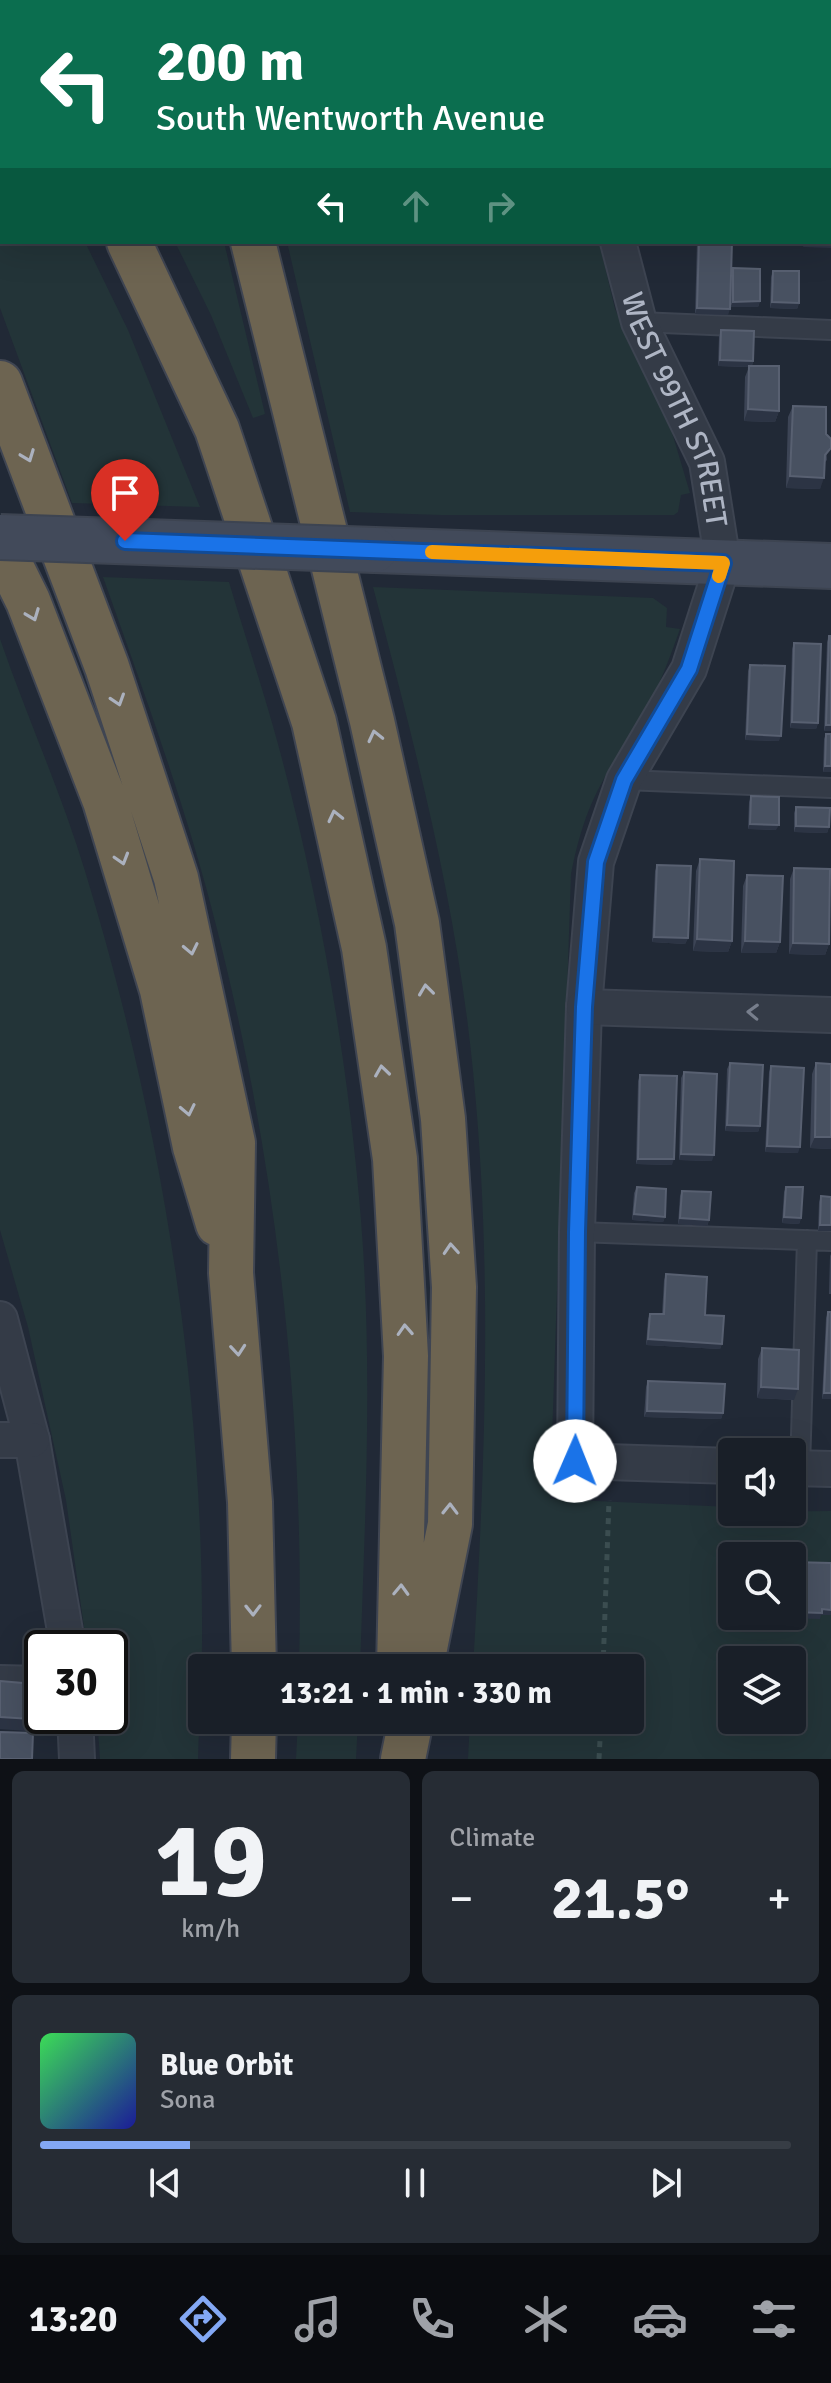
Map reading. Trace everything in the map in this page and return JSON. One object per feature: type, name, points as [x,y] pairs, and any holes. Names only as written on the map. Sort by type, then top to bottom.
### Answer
[{"type":"highway","points":[[130,244],[217,429],[314,722],[364,948],[395,1159],[406,1356],[399,1654]]},
{"type":"highway","points":[[253,244],[372,721],[417,923],[443,1119],[454,1287],[450,1524],[424,1654]]},
{"type":"highway","points":[[0,383],[107,667],[176,878],[233,1143],[231,1273],[250,1502],[254,1654]]},
{"type":"highway","points":[[0,544],[28,601],[105,801],[162,990],[195,1147],[231,1273]]},
{"type":"highway","points":[[253,1759],[254,1734]]},
{"type":"highway","points":[[397,1759],[398,1734]]},
{"type":"highway","points":[[403,1759],[408,1734]]},
{"type":"street","name":"WEST 99TH STREET","points":[[619,244],[639,322],[707,462],[723,563],[689,669],[624,780],[596,862],[584,1007],[577,1232],[575,1461],[718,1466]]},
{"type":"street","points":[[0,537],[831,566]]},
{"type":"street","points":[[584,1007],[831,1015]]},
{"type":"street","points":[[0,1319],[16,1440],[64,1630]]},
{"type":"street","points":[[76,1734],[77,1759]]},
{"type":"lane","points":[[639,322],[831,330]]},
{"type":"lane","points":[[624,780],[831,788]]},
{"type":"lane","points":[[577,1232],[831,1241]]},
{"type":"lane","points":[[807,1240],[808,1468]]},
{"type":"lane","points":[[0,1675],[24,1676]]},
{"type":"path","points":[[604,1654],[609,1500]]},
{"type":"path","points":[[599,1759],[600,1734]]},
{"type":"shaded area","points":[[0,244],[86,244],[128,330],[200,507],[72,503],[0,308]]},
{"type":"shaded area","points":[[176,244],[224,244],[265,414],[253,418],[211,315]]},
{"type":"shaded area","points":[[287,244],[599,244],[615,309],[668,419],[690,493],[681,495],[678,512],[674,515],[441,515],[350,512]]},
{"type":"shaded area","points":[[103,577],[229,582],[293,802],[319,921],[340,1040],[361,1220],[367,1388],[360,1654],[299,1654],[300,1575],[292,1388],[271,1203],[238,1019],[217,929],[164,752]]},
{"type":"shaded area","points":[[373,587],[653,598],[667,608],[666,627],[680,629],[653,697],[594,798],[580,835],[571,874],[550,1499],[718,1506],[718,1526],[806,1526],[806,1511],[831,1511],[831,1759],[468,1759],[469,1734],[644,1734],[644,1654],[474,1654],[485,1370],[479,1146],[457,948],[419,767]]},
{"type":"shaded area","points":[[0,639],[85,871],[136,1060],[156,1156],[173,1253],[195,1449],[201,1547],[202,1644],[202,1654],[188,1654],[188,1734],[199,1734],[198,1759],[100,1759],[98,1734],[128,1734],[128,1630],[84,1630],[66,1500],[28,1327],[0,1230]]},
{"type":"shaded area","points":[[297,1734],[357,1734],[356,1759],[296,1759]]},
{"type":"building","points":[[699,244],[732,244],[730,309],[697,308]]},
{"type":"building","points":[[733,268],[760,269],[760,301],[733,302]]},
{"type":"building","points":[[773,271],[799,271],[799,303],[772,302]]},
{"type":"building","points":[[721,330],[754,331],[753,361],[720,360]]},
{"type":"building","points":[[749,366],[779,366],[779,411],[748,409]]},
{"type":"building","points":[[793,406],[826,407],[826,434],[831,439],[831,448],[825,455],[824,478],[790,476]]},
{"type":"building","points":[[829,636],[831,725],[826,725]]},
{"type":"building","points":[[794,643],[821,644],[818,723],[792,722]]},
{"type":"building","points":[[750,665],[785,666],[781,736],[747,734]]},
{"type":"building","points":[[826,734],[831,734],[831,766],[825,766]]},
{"type":"building","points":[[751,796],[779,797],[779,825],[750,824]]},
{"type":"building","points":[[796,807],[830,808],[829,827],[796,826]]},
{"type":"building","points":[[700,859],[734,861],[732,941],[697,939]]},
{"type":"building","points":[[657,865],[691,866],[688,938],[654,937]]},
{"type":"building","points":[[794,868],[830,869],[829,944],[793,943]]},
{"type":"building","points":[[747,875],[783,876],[780,942],[745,941]]},
{"type":"building","points":[[730,1063],[763,1065],[760,1126],[727,1125]]},
{"type":"building","points":[[816,1063],[831,1064],[831,1137],[815,1137]]},
{"type":"building","points":[[771,1066],[804,1068],[800,1147],[767,1146]]},
{"type":"building","points":[[684,1072],[717,1074],[714,1155],[681,1154]]},
{"type":"building","points":[[640,1075],[677,1076],[674,1159],[638,1159]]},
{"type":"building","points":[[637,1187],[666,1189],[665,1217],[634,1214]]},
{"type":"building","points":[[786,1187],[803,1187],[801,1218],[784,1217]]},
{"type":"building","points":[[682,1191],[711,1192],[709,1220],[680,1218]]},
{"type":"building","points":[[821,1196],[831,1197],[831,1225],[820,1225]]},
{"type":"building","points":[[666,1274],[707,1277],[705,1315],[724,1316],[722,1344],[648,1339],[650,1314],[664,1314]]},
{"type":"building","points":[[828,1312],[831,1312],[831,1393],[824,1393]]},
{"type":"building","points":[[762,1348],[799,1350],[798,1389],[761,1387]]},
{"type":"building","points":[[648,1381],[725,1384],[723,1413],[647,1411]]},
{"type":"building","points":[[806,1562],[831,1563],[831,1610],[822,1609],[822,1613],[806,1612]]},
{"type":"building","points":[[0,1681],[24,1683],[24,1719],[0,1717]]},
{"type":"building","points":[[0,1732],[33,1734],[32,1759],[0,1759]]},
{"type":"slow traffic","points":[[432,552],[723,563],[719,576]]},
{"type":"route","points":[[125,541],[723,563],[689,669],[624,780],[596,862],[584,1007],[577,1232],[575,1461]]}]
